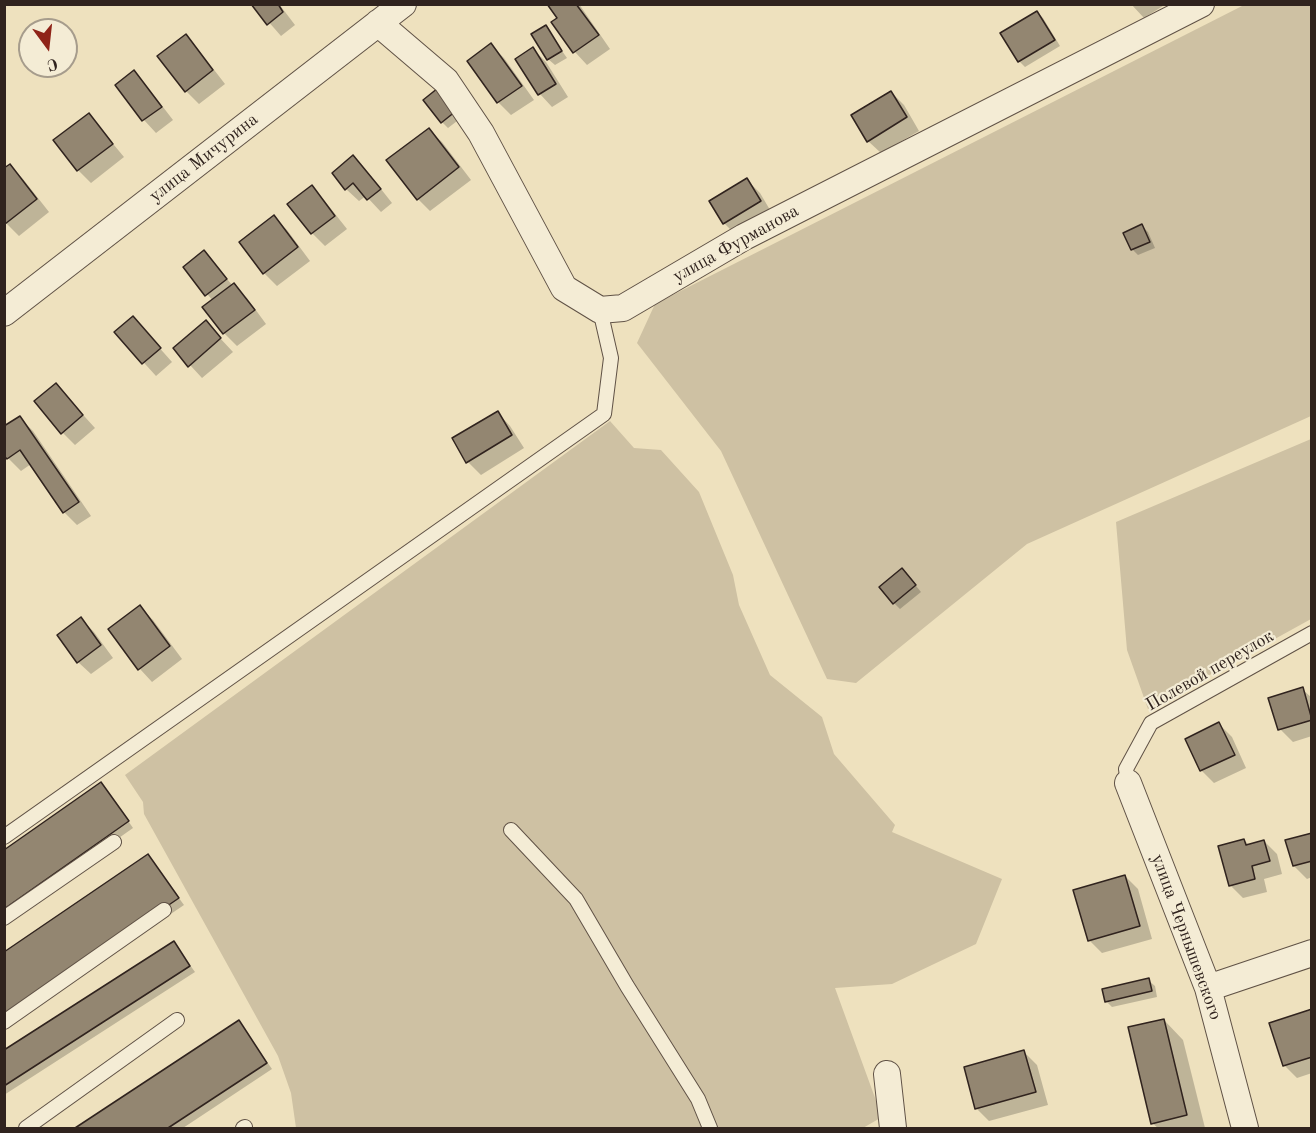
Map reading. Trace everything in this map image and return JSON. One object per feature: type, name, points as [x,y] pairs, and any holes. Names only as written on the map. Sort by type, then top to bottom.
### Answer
[{"type":"street","name":"улица Мичурина","points":[[4,313],[403,4]]},
{"type":"street","name":"улица Фурманова","points":[[600,310],[623,308],[744,237],[1201,4]]},
{"type":"street","points":[[378,23],[446,81],[481,133],[564,288],[600,310]]},
{"type":"street","name":"улица Чернышевского","points":[[1128,783],[1208,988],[1245,1128]]},
{"type":"street","points":[[1208,988],[1311,952]]},
{"type":"street","points":[[887,1074],[894,1128]]},
{"type":"lane","points":[[4,837],[604,414],[611,358],[600,310]]},
{"type":"lane","name":"Полевой переулок","points":[[1128,783],[1126,770],[1151,723],[1311,633]]},
{"type":"lane","points":[[511,830],[576,899],[698,1099],[710,1128]]},
{"type":"lane","points":[[4,918],[114,842]]},
{"type":"lane","points":[[4,1022],[164,910]]},
{"type":"lane","points":[[26,1128],[177,1020]]},
{"type":"shaded area","points":[[1244,5],[1311,5],[1311,416],[1027,544],[856,683],[827,679],[721,451],[637,343],[655,304]]},
{"type":"shaded area","points":[[610,421],[634,448],[661,450],[699,492],[733,575],[739,605],[770,675],[822,717],[834,754],[895,825],[892,832],[1002,879],[976,944],[892,984],[835,988],[882,1117],[863,1128],[296,1128],[291,1093],[278,1056],[144,814],[143,802],[125,775]]},
{"type":"shaded area","points":[[1311,439],[1311,619],[1148,709],[1127,650],[1116,522]]},
{"type":"building","points":[[251,4],[278,4],[283,12],[267,25]]},
{"type":"building","points":[[547,4],[576,4],[599,35],[573,53],[551,22],[557,18]]},
{"type":"building","points":[[1037,11],[1055,40],[1018,62],[1000,33]]},
{"type":"building","points":[[546,25],[562,51],[547,60],[531,34]]},
{"type":"building","points":[[186,34],[213,70],[185,92],[157,56]]},
{"type":"building","points":[[491,43],[522,86],[497,103],[467,61]]},
{"type":"building","points":[[533,47],[556,84],[538,95],[515,59]]},
{"type":"building","points":[[134,70],[162,107],[142,121],[115,85]]},
{"type":"building","points":[[438,88],[456,111],[441,123],[423,100]]},
{"type":"building","points":[[891,91],[907,117],[867,142],[851,115]]},
{"type":"building","points":[[89,113],[113,144],[77,171],[53,140]]},
{"type":"building","points":[[429,128],[459,167],[417,200],[386,160]]},
{"type":"building","points":[[353,155],[381,189],[367,200],[353,183],[345,190],[332,173]]},
{"type":"building","points":[[10,164],[37,199],[5,224],[4,168]]},
{"type":"building","points":[[747,178],[761,201],[723,224],[709,201]]},
{"type":"building","points":[[312,185],[335,216],[311,234],[287,204]]},
{"type":"building","points":[[274,215],[298,247],[263,274],[239,242]]},
{"type":"building","points":[[1142,224],[1150,242],[1131,250],[1123,233]]},
{"type":"building","points":[[204,250],[227,279],[205,296],[183,267]]},
{"type":"building","points":[[234,283],[255,310],[223,334],[202,307]]},
{"type":"building","points":[[133,316],[161,348],[142,364],[114,332]]},
{"type":"building","points":[[206,320],[221,338],[188,367],[173,348]]},
{"type":"building","points":[[56,383],[83,415],[61,434],[34,401]]},
{"type":"building","points":[[498,411],[512,435],[466,463],[452,438]]},
{"type":"building","points":[[20,416],[79,502],[63,513],[20,450],[7,459],[4,456],[4,426]]},
{"type":"building","points":[[902,568],[916,585],[893,604],[879,587]]},
{"type":"building","points":[[140,605],[170,646],[138,670],[108,629]]},
{"type":"building","points":[[81,617],[101,645],[77,663],[57,635]]},
{"type":"building","points":[[1303,687],[1312,720],[1278,730],[1268,698]]},
{"type":"building","points":[[1219,722],[1235,755],[1200,771],[1185,739]]},
{"type":"building","points":[[101,782],[129,821],[4,909],[4,850]]},
{"type":"building","points":[[1312,833],[1312,861],[1293,866],[1285,840]]},
{"type":"building","points":[[1244,839],[1246,845],[1264,840],[1270,861],[1252,866],[1255,879],[1229,886],[1218,846]]},
{"type":"building","points":[[148,854],[179,898],[4,1017],[4,952]]},
{"type":"building","points":[[1125,875],[1140,926],[1088,941],[1073,890]]},
{"type":"building","points":[[174,941],[190,966],[4,1086],[4,1050]]},
{"type":"building","points":[[1149,978],[1152,991],[1105,1002],[1102,989]]},
{"type":"building","points":[[1312,1009],[1312,1057],[1283,1066],[1269,1023]]},
{"type":"building","points":[[1164,1019],[1187,1115],[1151,1124],[1128,1027]]},
{"type":"building","points":[[239,1020],[267,1063],[168,1128],[75,1128]]},
{"type":"building","points":[[1024,1050],[1036,1092],[975,1109],[964,1067]]}]
